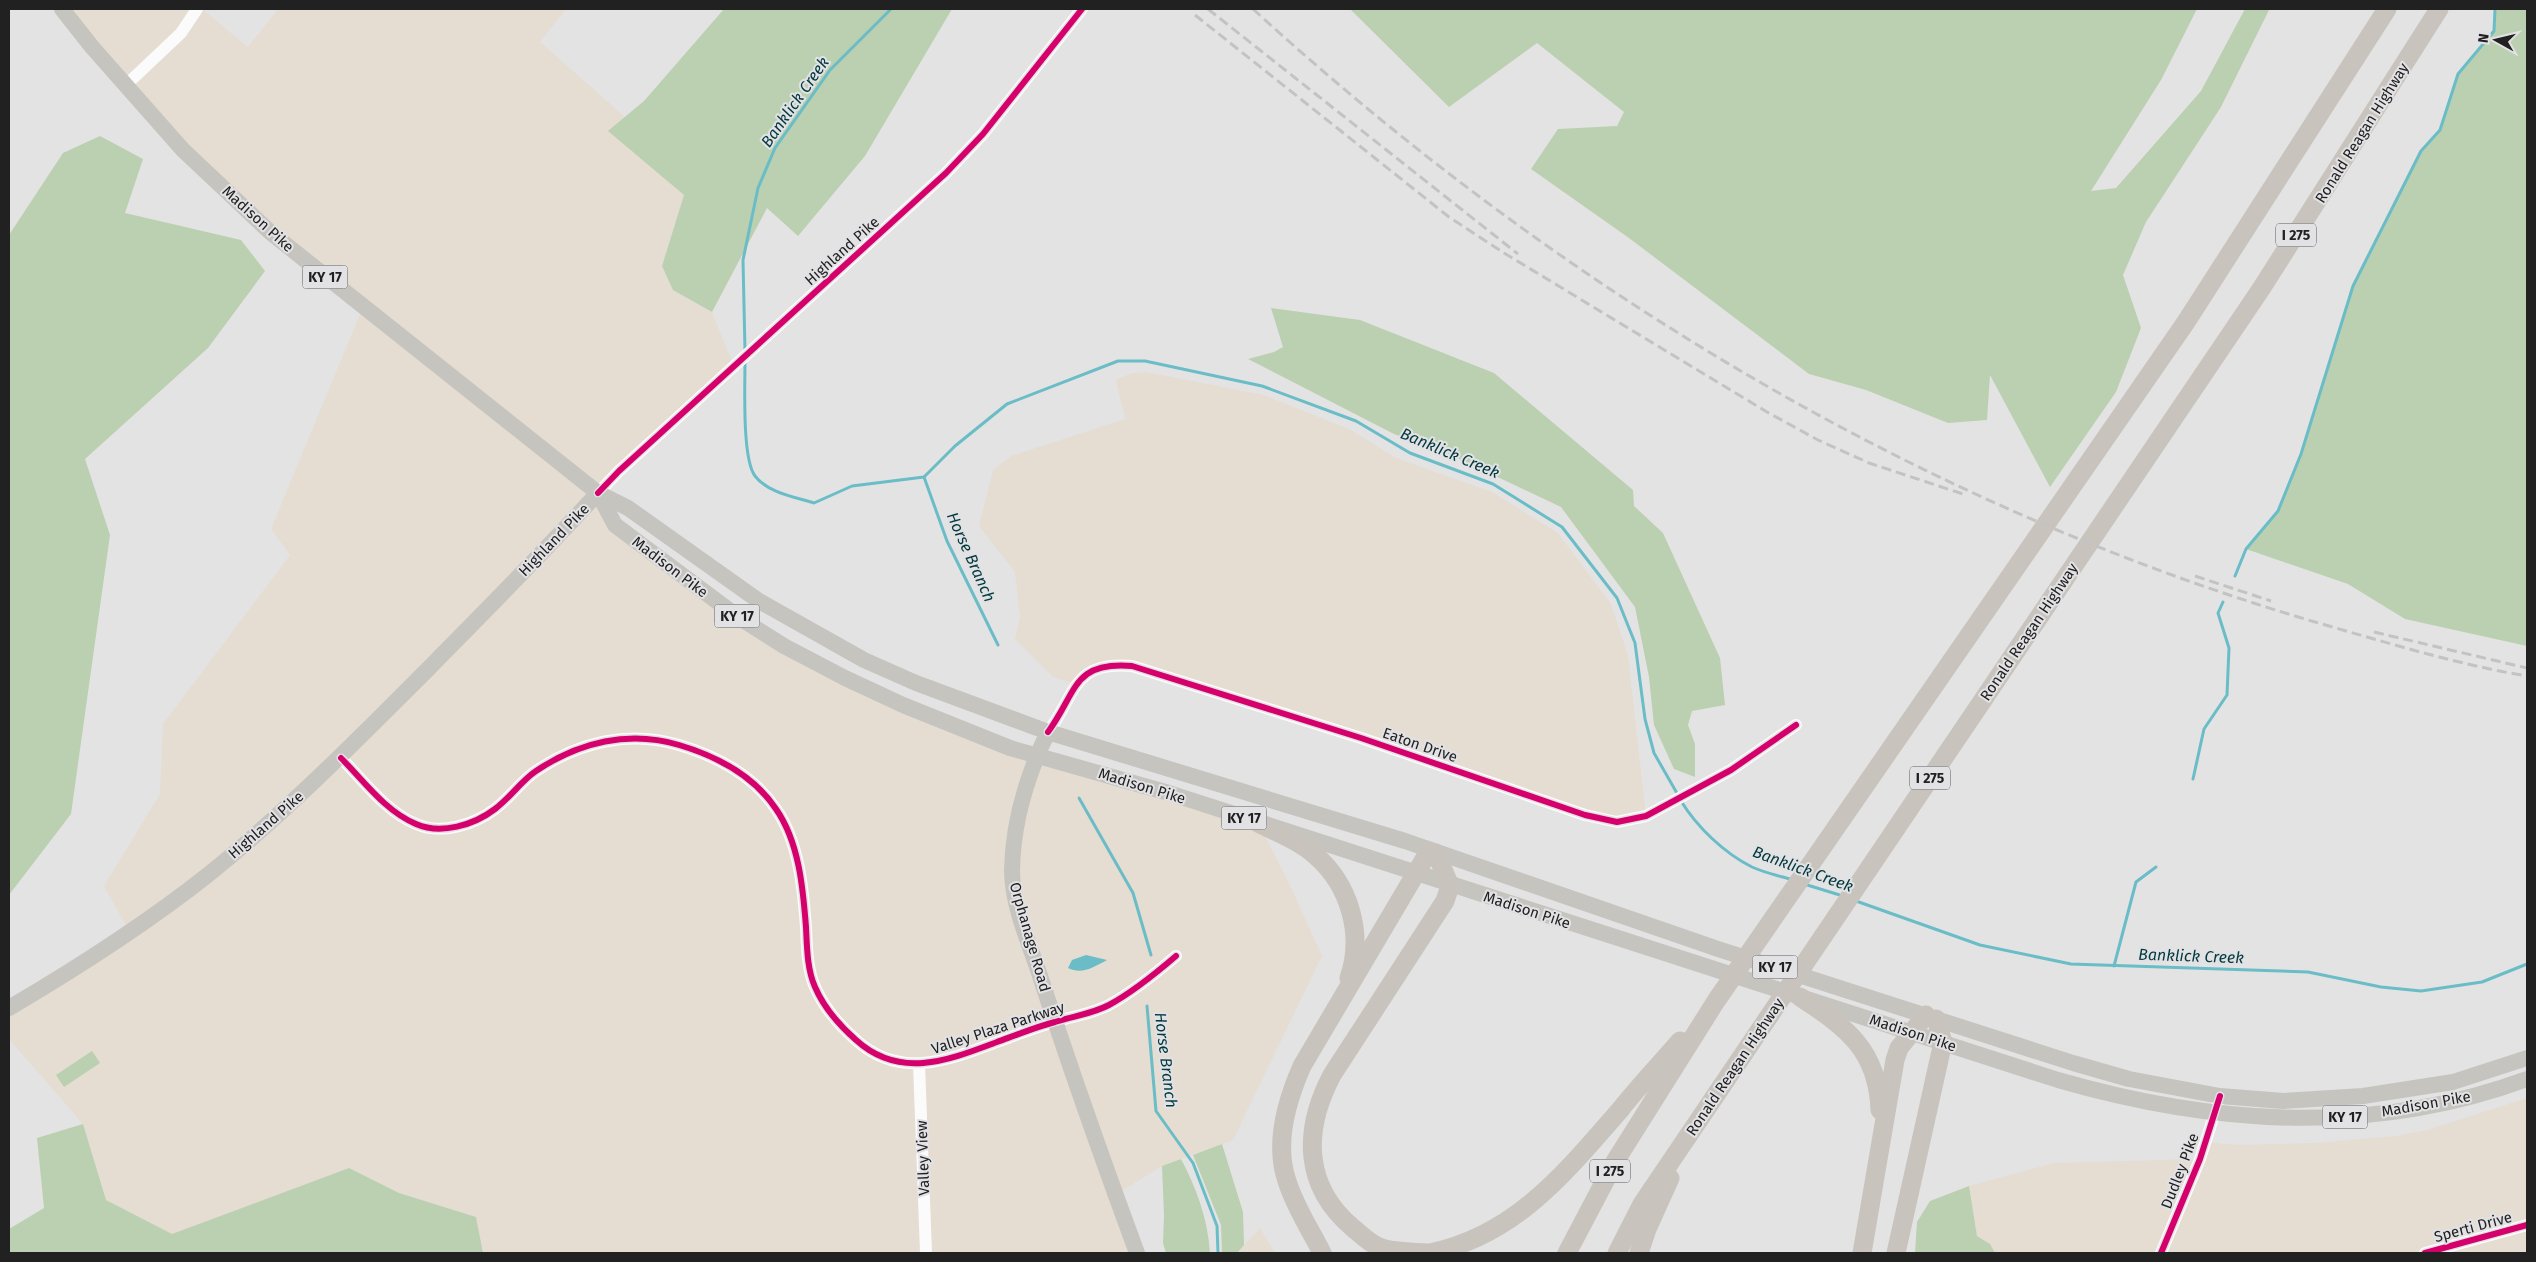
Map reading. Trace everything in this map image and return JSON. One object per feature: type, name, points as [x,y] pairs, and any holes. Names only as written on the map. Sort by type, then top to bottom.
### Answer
[{"type":"highway","name":"I 275","points":[[1567,1253],[1616,1160],[1716,1001],[2102,444],[2243,236],[2387,9]]},
{"type":"highway","name":"Ronald Reagan Highway","points":[[1617,1253],[1642,1204],[2262,289],[2439,9]]},
{"type":"highway","points":[[1258,823],[1301,844],[1316,856],[1334,875],[1345,896],[1354,919],[1355,937],[1351,973],[1342,999]]},
{"type":"highway","points":[[1322,1253],[1301,1215],[1286,1180],[1282,1154],[1288,1103],[1295,1083],[1342,999],[1416,872],[1432,852],[1450,886],[1444,902],[1324,1090],[1313,1121],[1312,1147],[1315,1173],[1324,1198],[1339,1216],[1370,1242],[1384,1248],[1429,1253],[1453,1249],[1484,1236],[1523,1210],[1570,1169],[1716,1001]]},
{"type":"highway","points":[[1800,996],[1838,1021],[1854,1037],[1869,1060],[1880,1090],[1881,1139]]},
{"type":"highway","points":[[1862,1253],[1895,1060],[1899,1048],[1912,1033],[1931,1017],[1943,1042],[1896,1253]]},
{"type":"highway","points":[[1639,1253],[1647,1229],[1686,1140]]},
{"type":"main road","name":"Madison Pike","points":[[62,9],[194,162],[270,232],[598,493],[628,508],[760,601],[864,660],[916,683],[1048,732],[1260,795],[1718,949],[2129,1079],[2220,1096],[2283,1101],[2363,1096],[2453,1082],[2527,1058]]},
{"type":"main road","name":"Madison Pike","points":[[598,493],[615,525],[681,577],[778,642],[845,678],[903,705],[1010,748],[1168,793],[1416,872],[1450,886],[2092,1090],[2214,1114],[2303,1119],[2357,1116],[2429,1106],[2473,1096],[2527,1079]]},
{"type":"main road","name":"Highland Pike","points":[[9,1008],[122,936],[207,875],[341,758],[598,493]]},
{"type":"main road","name":"Orphanage Road","points":[[1048,732],[1037,755],[1019,810],[1012,871],[1023,925],[1055,1022],[1137,1253]]},
{"type":"main road","points":[[2473,1096],[2481,1081],[2527,1063]]},
{"type":"street","points":[[126,85],[181,33],[197,9]]},
{"type":"street","name":"Highland Pike","points":[[598,493],[619,471],[946,174],[983,134],[1082,9]]},
{"type":"street","name":"Eaton Drive","points":[[1048,732],[1084,675],[1098,668],[1116,665],[1132,666],[1361,738],[1585,815],[1618,822],[1646,816],[1713,781],[1796,725]]},
{"type":"street","name":"Valley Plaza Parkway","points":[[341,758],[394,811],[419,826],[438,829],[474,821],[495,809],[535,772],[576,749],[619,738],[653,739],[679,745],[715,758],[757,787],[776,808],[786,828],[799,872],[808,959],[814,986],[828,1011],[864,1048],[890,1060],[919,1064],[942,1062],[1055,1022],[1108,1006],[1176,956]]},
{"type":"street","name":"Valley View","points":[[919,1064],[926,1253]]},
{"type":"street","name":"Dudley Pike","points":[[2161,1253],[2196,1168],[2220,1096]]},
{"type":"street","name":"Sperti Drive","points":[[2426,1253],[2527,1225]]},
{"type":"shaded area","points":[[62,9],[202,9],[248,47],[278,9],[566,9],[540,42],[625,117],[609,131],[684,195],[662,266],[673,290],[712,312],[734,367],[599,493],[615,525],[720,603],[903,705],[1258,823],[1288,881],[1322,956],[1233,1140],[1162,1166],[1115,1195],[1137,1253],[483,1253],[476,1217],[399,1193],[349,1168],[172,1234],[106,1200],[83,1124],[9,1039],[9,1008],[129,931],[104,886],[160,794],[163,724],[290,555],[271,529],[363,307],[270,232]]},
{"type":"shaded area","points":[[1146,372],[1264,395],[1351,430],[1396,458],[1492,492],[1558,533],[1611,604],[1628,656],[1646,816],[1617,822],[1116,665],[1076,684],[1053,677],[1015,639],[1020,617],[1015,572],[979,526],[993,470],[1011,456],[1125,419],[1116,380],[1132,373]]},
{"type":"shaded area","points":[[2527,1098],[2527,1253],[1995,1253],[1990,1244],[1977,1236],[1969,1186],[2054,1163],[2199,1159],[2205,1142],[2236,1145],[2317,1143],[2396,1136],[2427,1130]]},
{"type":"shaded area","points":[[1260,1228],[1275,1253],[1237,1253]]},
{"type":"green space","points":[[724,9],[952,9],[865,156],[798,236],[767,208],[712,312],[673,290],[662,266],[684,195],[608,131],[644,101]]},
{"type":"green space","points":[[1350,9],[2197,9],[2161,80],[2091,191],[2116,188],[2201,91],[2245,9],[2269,10],[2221,107],[2146,222],[2123,275],[2141,328],[2116,392],[2050,487],[1990,375],[1987,420],[1948,423],[1866,390],[1809,374],[1629,238],[1531,169],[1558,129],[1617,126],[1624,112],[1537,43],[1449,107]]},
{"type":"green space","points":[[2495,9],[2527,9],[2527,646],[2405,619],[2348,584],[2246,549],[2278,511],[2301,454],[2353,286],[2421,151],[2440,130],[2458,74],[2493,31]]},
{"type":"green space","points":[[100,136],[143,159],[125,213],[241,240],[265,271],[208,348],[85,459],[110,535],[71,814],[9,895],[9,235],[63,153]]},
{"type":"green space","points":[[1271,308],[1360,320],[1494,373],[1633,490],[1634,506],[1663,533],[1720,658],[1725,705],[1692,711],[1688,725],[1695,744],[1695,777],[1674,769],[1654,725],[1649,677],[1635,607],[1561,507],[1447,453],[1394,434],[1248,359],[1274,352],[1283,347]]},
{"type":"green space","points":[[92,1051],[100,1063],[64,1087],[56,1075]]},
{"type":"green space","points":[[83,1124],[106,1200],[172,1234],[349,1168],[399,1193],[476,1217],[483,1253],[9,1253],[9,1229],[44,1208],[37,1138]]},
{"type":"green space","points":[[1222,1144],[1243,1212],[1244,1245],[1237,1253],[1222,1253],[1221,1225],[1193,1155]]},
{"type":"green space","points":[[1181,1159],[1201,1205],[1210,1253],[1166,1253],[1163,1243],[1162,1166]]},
{"type":"green space","points":[[1969,1186],[1977,1236],[1990,1244],[1995,1253],[1915,1253],[1917,1222],[1930,1201]]},
{"type":"water","points":[[1086,955],[1107,960],[1083,970],[1078,971],[1068,968],[1072,960]]},
{"type":"waterway","name":"Banklick Creek","points":[[745,351],[743,260],[758,188],[775,148],[830,70],[891,9]]},
{"type":"waterway","points":[[2235,576],[2246,549],[2278,511],[2301,454],[2353,286],[2421,151],[2440,130],[2458,74],[2494,31],[2495,9]]},
{"type":"waterway","name":"Banklick Creek","points":[[745,362],[746,439],[751,467],[755,476],[767,487],[814,503],[852,486],[924,477],[955,446],[1007,404],[1118,361],[1145,361],[1262,386],[1356,421],[1410,453],[1493,484],[1562,527],[1617,598],[1635,643],[1645,719],[1654,753],[1678,795]]},
{"type":"waterway","name":"Horse Branch","points":[[924,477],[947,541],[998,645]]},
{"type":"waterway","points":[[2193,779],[2204,729],[2227,695],[2229,648],[2218,613],[2223,602]]},
{"type":"waterway","name":"Horse Branch","points":[[1079,798],[1133,893],[1151,955]]},
{"type":"waterway","name":"Banklick Creek","points":[[1681,801],[1703,830],[1721,847],[1752,867],[1793,880]]},
{"type":"waterway","points":[[2114,966],[2136,882],[2156,867]]},
{"type":"waterway","name":"Banklick Creek","points":[[1804,884],[1843,896]]},
{"type":"waterway","name":"Banklick Creek","points":[[1856,901],[1980,945],[2071,964],[2308,972],[2381,987],[2421,991],[2482,982],[2527,964]]},
{"type":"waterway","name":"Horse Branch","points":[[1147,1006],[1156,1111],[1193,1163],[1217,1226],[1218,1253]]},
{"type":"railway","points":[[1208,9],[1518,254]]},
{"type":"railway","points":[[1253,9],[1370,110],[1491,206],[1618,294],[1749,376],[1885,450],[2024,516],[2168,573],[2315,622],[2394,645],[2447,659],[2527,676]]},
{"type":"railway","points":[[1195,15],[1449,217],[1504,253],[1767,412],[1818,440],[1869,463],[1966,495]]},
{"type":"railway","points":[[2195,576],[2271,601]]},
{"type":"railway","points":[[2374,632],[2527,668]]},
{"type":"cycle path","points":[[598,493],[619,471],[946,173],[983,134],[1082,9]]},
{"type":"cycle path","points":[[1048,732],[1078,682],[1087,674],[1112,666],[1132,666],[1361,738],[1585,815],[1617,822],[1646,816],[1731,770],[1796,725]]},
{"type":"cycle path","points":[[341,758],[394,811],[416,824],[436,829],[457,827],[487,815],[536,771],[552,761],[587,746],[623,739],[660,741],[679,745],[720,761],[745,777],[767,797],[784,822],[790,836],[799,866],[810,973],[823,1002],[838,1022],[856,1040],[873,1052],[890,1060],[907,1063],[943,1060],[1041,1026],[1096,1011],[1127,994],[1176,956]]},
{"type":"cycle path","points":[[2161,1253],[2200,1159],[2220,1096]]},
{"type":"cycle path","points":[[2425,1253],[2527,1225]]}]
